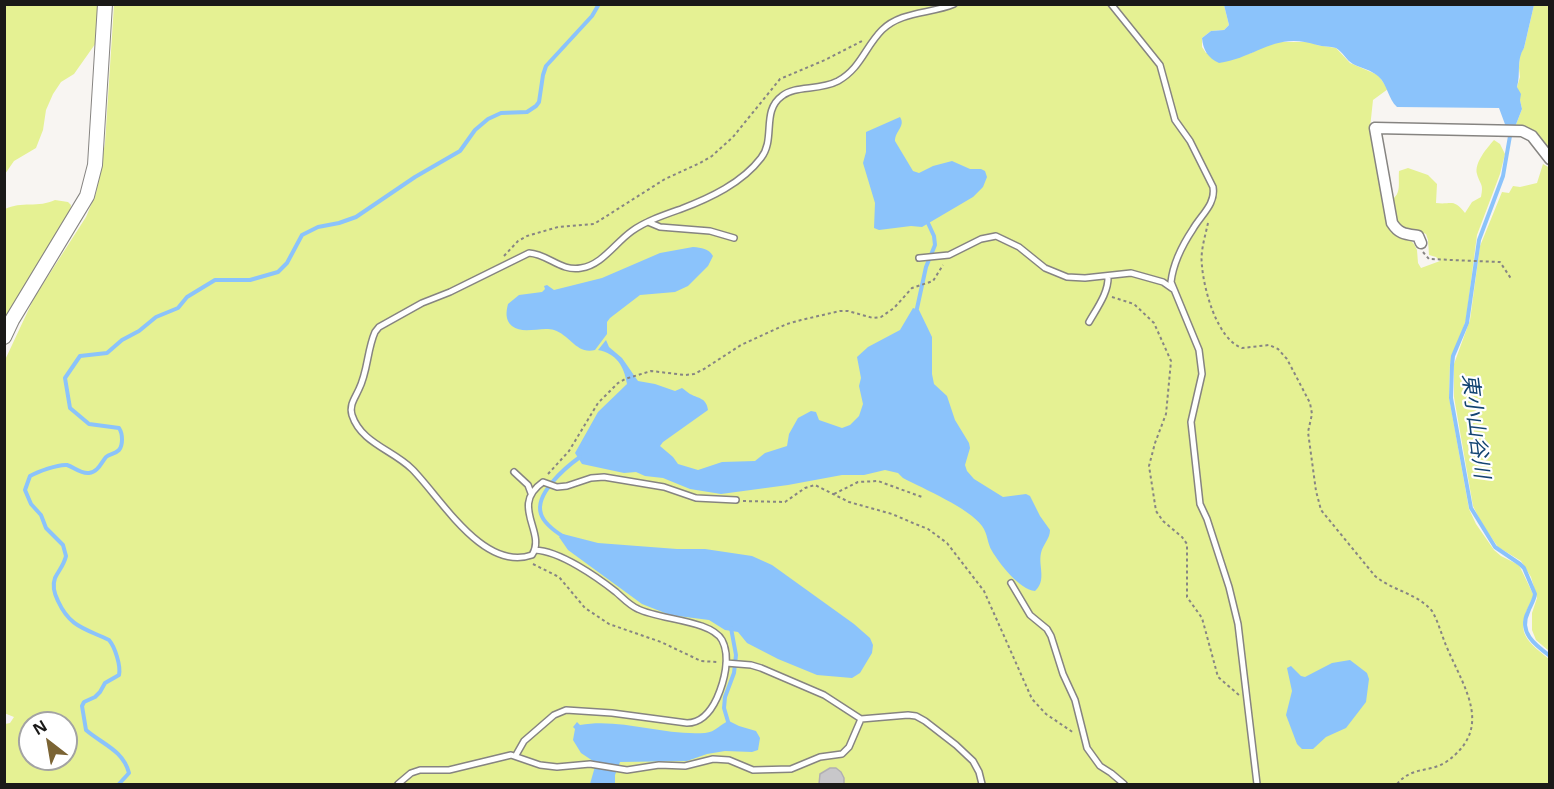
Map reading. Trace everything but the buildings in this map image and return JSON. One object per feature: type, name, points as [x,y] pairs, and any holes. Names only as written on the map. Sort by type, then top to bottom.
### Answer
[{"type":"main road","points":[[4,337],[87,196],[95,165],[105,4]]},
{"type":"street","points":[[1421,243],[1418,236],[1404,234],[1392,223],[1375,128],[1522,131],[1532,136],[1550,159]]},
{"type":"lane","points":[[516,755],[524,741],[554,715],[566,710],[612,713],[687,723],[698,721],[717,699],[728,663],[722,640],[702,625],[638,609],[596,577],[552,554],[534,553],[518,559],[507,557],[474,538],[435,498],[412,470],[369,440],[351,411],[351,404],[363,380],[372,340],[379,327],[422,303],[450,292],[529,253],[537,254],[568,268],[580,268],[600,259],[632,231],[648,222],[705,199],[740,178],[754,166],[766,150],[770,114],[780,97],[789,91],[822,88],[845,77],[862,60],[880,32],[892,23],[954,4]]},
{"type":"lane","points":[[1111,4],[1160,65],[1175,120],[1190,141],[1213,187],[1214,193],[1209,206],[1183,247],[1173,272],[1172,282],[1173,290],[1199,350],[1202,374],[1191,422],[1200,504],[1229,587],[1238,624],[1257,784]]},
{"type":"lane","points":[[648,222],[660,227],[710,231],[734,238]]},
{"type":"lane","points":[[919,258],[946,255],[981,239],[996,236],[1019,247],[1045,268],[1067,277],[1084,278],[1131,273],[1163,282],[1173,290]]},
{"type":"lane","points":[[1089,322],[1108,285],[1108,276]]},
{"type":"lane","points":[[514,472],[528,485],[531,493],[528,509],[536,542],[534,553]]},
{"type":"lane","points":[[531,493],[544,482],[557,487],[604,477],[664,487],[696,498],[736,500]]},
{"type":"lane","points":[[1011,583],[1030,615],[1047,629],[1051,636],[1063,674],[1075,700],[1084,740],[1093,759],[1124,784]]},
{"type":"lane","points":[[728,663],[761,668],[824,695],[861,719],[916,716],[956,745],[973,761],[982,784]]},
{"type":"lane","points":[[398,784],[411,773],[420,770],[449,770],[516,755],[540,765],[556,767],[595,765],[619,770],[659,765],[685,766],[713,759],[729,760],[753,770],[791,769],[820,757],[842,754],[849,747],[861,719]]},
{"type":"path","points":[[499,267],[509,249],[527,236],[558,227],[594,224],[665,179],[706,160],[733,137],[780,79],[825,60],[880,32]]},
{"type":"path","points":[[1209,206],[1202,266],[1215,317],[1221,329],[1238,347],[1269,345],[1278,349],[1287,359],[1310,403],[1312,414],[1308,432],[1314,481],[1321,510],[1375,576],[1384,583],[1426,603],[1432,611],[1470,701],[1472,722],[1468,742],[1442,765],[1410,773],[1396,784]]},
{"type":"path","points":[[1421,243],[1424,255],[1429,259],[1500,262],[1512,280]]},
{"type":"path","points":[[544,482],[569,451],[598,403],[624,379],[651,371],[694,374],[741,345],[801,320],[848,311],[873,318],[881,317],[894,308],[912,288],[933,281],[946,255]]},
{"type":"path","points":[[1105,292],[1134,304],[1146,314],[1158,328],[1167,348],[1171,370],[1166,398],[1166,414],[1149,466],[1156,511],[1187,544],[1187,597],[1202,618],[1218,677],[1248,701]]},
{"type":"path","points":[[834,494],[858,482],[878,481],[922,497]]},
{"type":"path","points":[[736,500],[785,502],[805,488],[814,485],[849,502],[892,513],[928,530],[947,543],[984,591],[1032,699],[1046,714],[1084,740]]},
{"type":"path","points":[[534,553],[532,564],[559,577],[585,608],[609,624],[662,642],[701,661],[728,663]]},
{"type":"green space","points":[[5,5],[100,5],[98,40],[74,74],[61,82],[53,94],[46,110],[43,130],[36,148],[14,161],[5,174]]},
{"type":"green space","points":[[114,5],[1224,5],[1229,25],[1224,30],[1211,31],[1202,38],[1202,47],[1206,53],[1249,54],[1279,42],[1311,42],[1336,48],[1350,63],[1378,75],[1388,89],[1373,100],[1370,128],[1387,216],[1414,244],[1421,268],[1440,261],[1429,255],[1426,234],[1397,223],[1391,200],[1397,195],[1399,171],[1408,168],[1428,175],[1437,184],[1436,203],[1455,204],[1465,213],[1472,202],[1481,197],[1482,186],[1477,174],[1477,165],[1485,151],[1494,140],[1500,144],[1505,154],[1500,174],[1477,235],[1466,320],[1450,364],[1449,397],[1469,509],[1476,524],[1494,550],[1519,565],[1533,594],[1523,625],[1524,632],[1532,645],[1549,659],[1549,784],[5,784],[5,724],[10,723],[14,717],[4,713],[5,360],[34,298],[86,217],[96,193],[105,143]]},
{"type":"green space","points":[[1534,5],[1549,5],[1549,155],[1515,127],[1522,109],[1517,87],[1520,77],[1520,53],[1524,48]]},
{"type":"green space","points":[[1543,164],[1550,168],[1549,651],[1536,640],[1532,630],[1532,613],[1537,598],[1531,577],[1521,561],[1498,547],[1473,506],[1454,397],[1454,364],[1470,320],[1480,246],[1502,192],[1509,193],[1513,186],[1520,187],[1537,183]]},
{"type":"green space","points":[[55,200],[68,202],[71,205],[70,213],[5,325],[5,209],[17,205],[43,204]]},
{"type":"water","points":[[1224,5],[1534,5],[1519,62],[1517,87],[1521,94],[1522,109],[1515,127],[1506,127],[1499,108],[1397,107],[1378,76],[1353,64],[1334,47],[1289,41],[1267,46],[1245,56],[1219,63],[1209,56],[1202,38],[1211,31],[1224,30],[1229,25]]},
{"type":"water","points":[[900,117],[902,123],[895,141],[913,171],[919,173],[952,161],[970,169],[981,169],[985,171],[987,177],[983,187],[973,197],[922,227],[879,230],[874,228],[875,203],[863,163],[866,152],[866,132]]},
{"type":"water","points":[[693,247],[711,253],[713,256],[708,266],[688,286],[675,292],[640,295],[610,318],[607,322],[607,334],[595,350],[583,350],[554,330],[516,329],[507,319],[508,304],[519,295],[542,292],[545,289],[544,286],[547,285],[554,290],[602,278],[660,253]]},
{"type":"water","points":[[913,308],[919,310],[932,337],[934,384],[947,396],[955,420],[969,443],[970,448],[965,465],[967,471],[974,479],[1003,497],[1026,494],[1030,496],[1050,530],[1040,558],[1041,582],[1035,591],[1023,586],[1005,569],[990,548],[984,529],[976,519],[898,473],[885,470],[864,475],[842,475],[721,494],[690,489],[663,478],[645,476],[636,472],[624,473],[582,464],[575,453],[598,412],[627,384],[624,372],[615,358],[598,350],[606,340],[609,347],[622,358],[638,381],[675,391],[682,388],[706,403],[708,410],[660,446],[678,464],[698,470],[722,462],[755,461],[765,453],[787,446],[789,434],[798,418],[811,411],[816,412],[819,420],[842,428],[850,425],[859,416],[863,404],[857,357],[868,347],[900,330]]},
{"type":"water","points":[[563,534],[598,543],[705,549],[752,556],[772,565],[854,624],[870,638],[873,645],[872,653],[860,673],[852,678],[817,675],[778,659],[747,643],[738,632],[725,630],[709,620],[670,615],[642,604],[568,550],[559,537]]},
{"type":"water","points":[[1350,660],[1367,673],[1369,679],[1366,702],[1346,728],[1326,737],[1313,749],[1302,749],[1297,744],[1286,715],[1292,691],[1287,668],[1291,666],[1305,677],[1332,663]]},
{"type":"water","points":[[729,721],[756,731],[760,738],[758,750],[752,752],[725,751],[687,761],[620,762],[615,775],[615,784],[590,784],[596,763],[581,753],[573,740],[575,729],[573,727],[577,722],[580,725],[596,723],[674,732],[705,733]]},
{"type":"waterway","points":[[119,784],[129,773],[126,765],[117,753],[86,730],[82,706],[84,702],[95,697],[105,683],[119,675],[117,657],[109,640],[79,626],[63,610],[55,595],[54,587],[55,578],[66,556],[63,545],[46,528],[41,515],[31,504],[25,490],[30,476],[53,467],[67,465],[83,472],[92,472],[106,457],[119,450],[121,445],[122,436],[119,428],[89,424],[70,408],[65,378],[80,356],[107,353],[156,317],[178,308],[187,297],[215,280],[250,280],[278,272],[287,263],[302,235],[318,227],[356,217],[415,177],[460,151],[475,130],[488,119],[501,113],[527,112],[536,106],[539,102],[546,66],[592,16],[599,4]]},
{"type":"waterway","name":"東小山谷川","points":[[1510,136],[1503,176],[1479,240],[1467,323],[1453,356],[1451,398],[1471,508],[1495,547],[1524,568],[1535,594],[1525,619],[1525,626],[1534,643],[1550,656]]},
{"type":"waterway","points":[[916,313],[926,267],[935,245],[928,223]]},
{"type":"waterway","points":[[564,537],[545,521],[540,506],[542,498],[553,482],[580,457]]},
{"type":"waterway","points":[[729,725],[724,708],[725,697],[734,673],[736,655],[731,628]]}]
